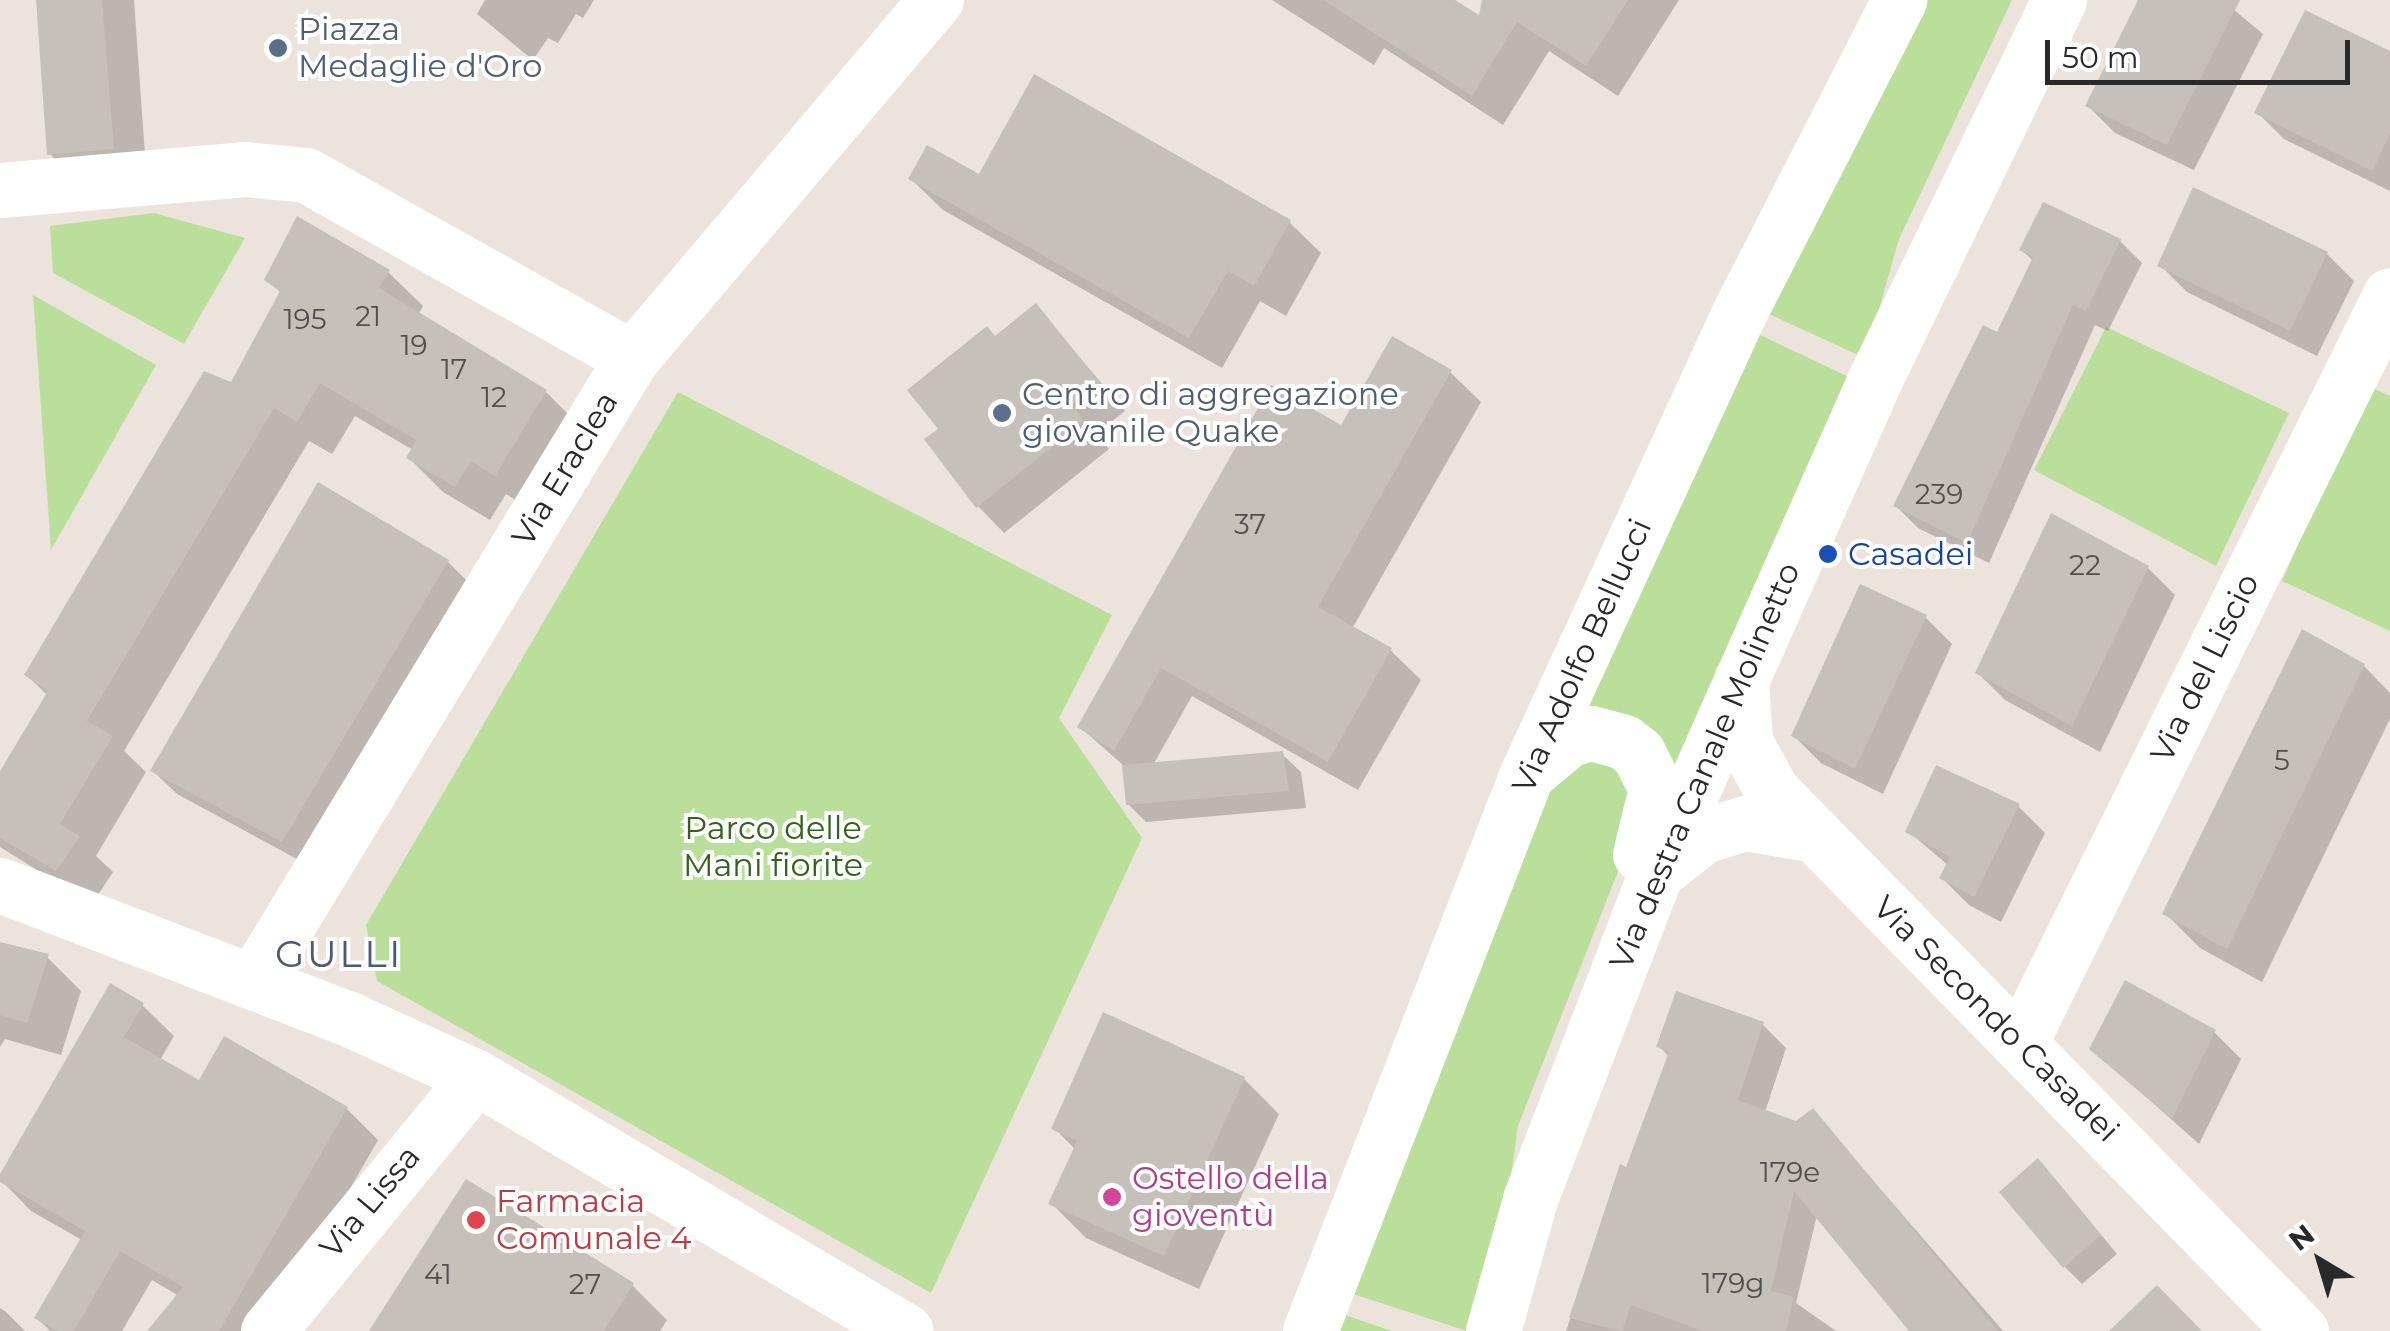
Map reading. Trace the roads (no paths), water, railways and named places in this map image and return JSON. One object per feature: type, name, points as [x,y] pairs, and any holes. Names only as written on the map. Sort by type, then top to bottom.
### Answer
[{"type":"street","name":"Via Eraclea","points":[[254,982],[632,358],[936,0]]},
{"type":"street","name":"Via Adolfo Bellucci","points":[[1310,1331],[1526,776],[1738,313],[1900,0]]},
{"type":"street","points":[[1946,232],[2033,0]]},
{"type":"street","name":"Via destra Canale Molinetto","points":[[1493,1331],[1530,1199],[1655,875],[1740,677],[1946,232],[2059,0]]},
{"type":"street","points":[[0,190],[245,169],[306,175],[632,358]]},
{"type":"street","name":"Via del Liscio","points":[[2021,1041],[2390,295]]},
{"type":"street","name":"Via Secondo Casadei","points":[[1740,677],[1752,760],[1815,835],[2021,1041],[2300,1331]]},
{"type":"street","points":[[1526,776],[1553,748],[1591,733],[1609,735],[1638,753],[1656,788],[1656,810],[1549,1116],[1530,1199]]},
{"type":"street","points":[[1655,875],[1702,836],[1745,823],[1815,835]]},
{"type":"street","points":[[0,885],[254,982],[476,1077],[905,1331]]},
{"type":"street","name":"Via Lissa","points":[[268,1331],[476,1077]]},
{"type":"place","name":"Piazza Medaglie d'Oro","points":[[278,48]]},
{"type":"place","name":"Centro di aggregazione giovanile Quake","points":[[1002,413]]},
{"type":"place","name":"Casadei","points":[[1828,554]]},
{"type":"place","name":"Ostello della gioventù","points":[[1112,1197]]},
{"type":"place","name":"Farmacia Comunale 4","points":[[476,1220]]},
{"type":"district","name":"GULLI","points":[[339,954]]},
{"type":"park label","name":"Parco delle Mani fiorite","points":[[773,848]]}]
